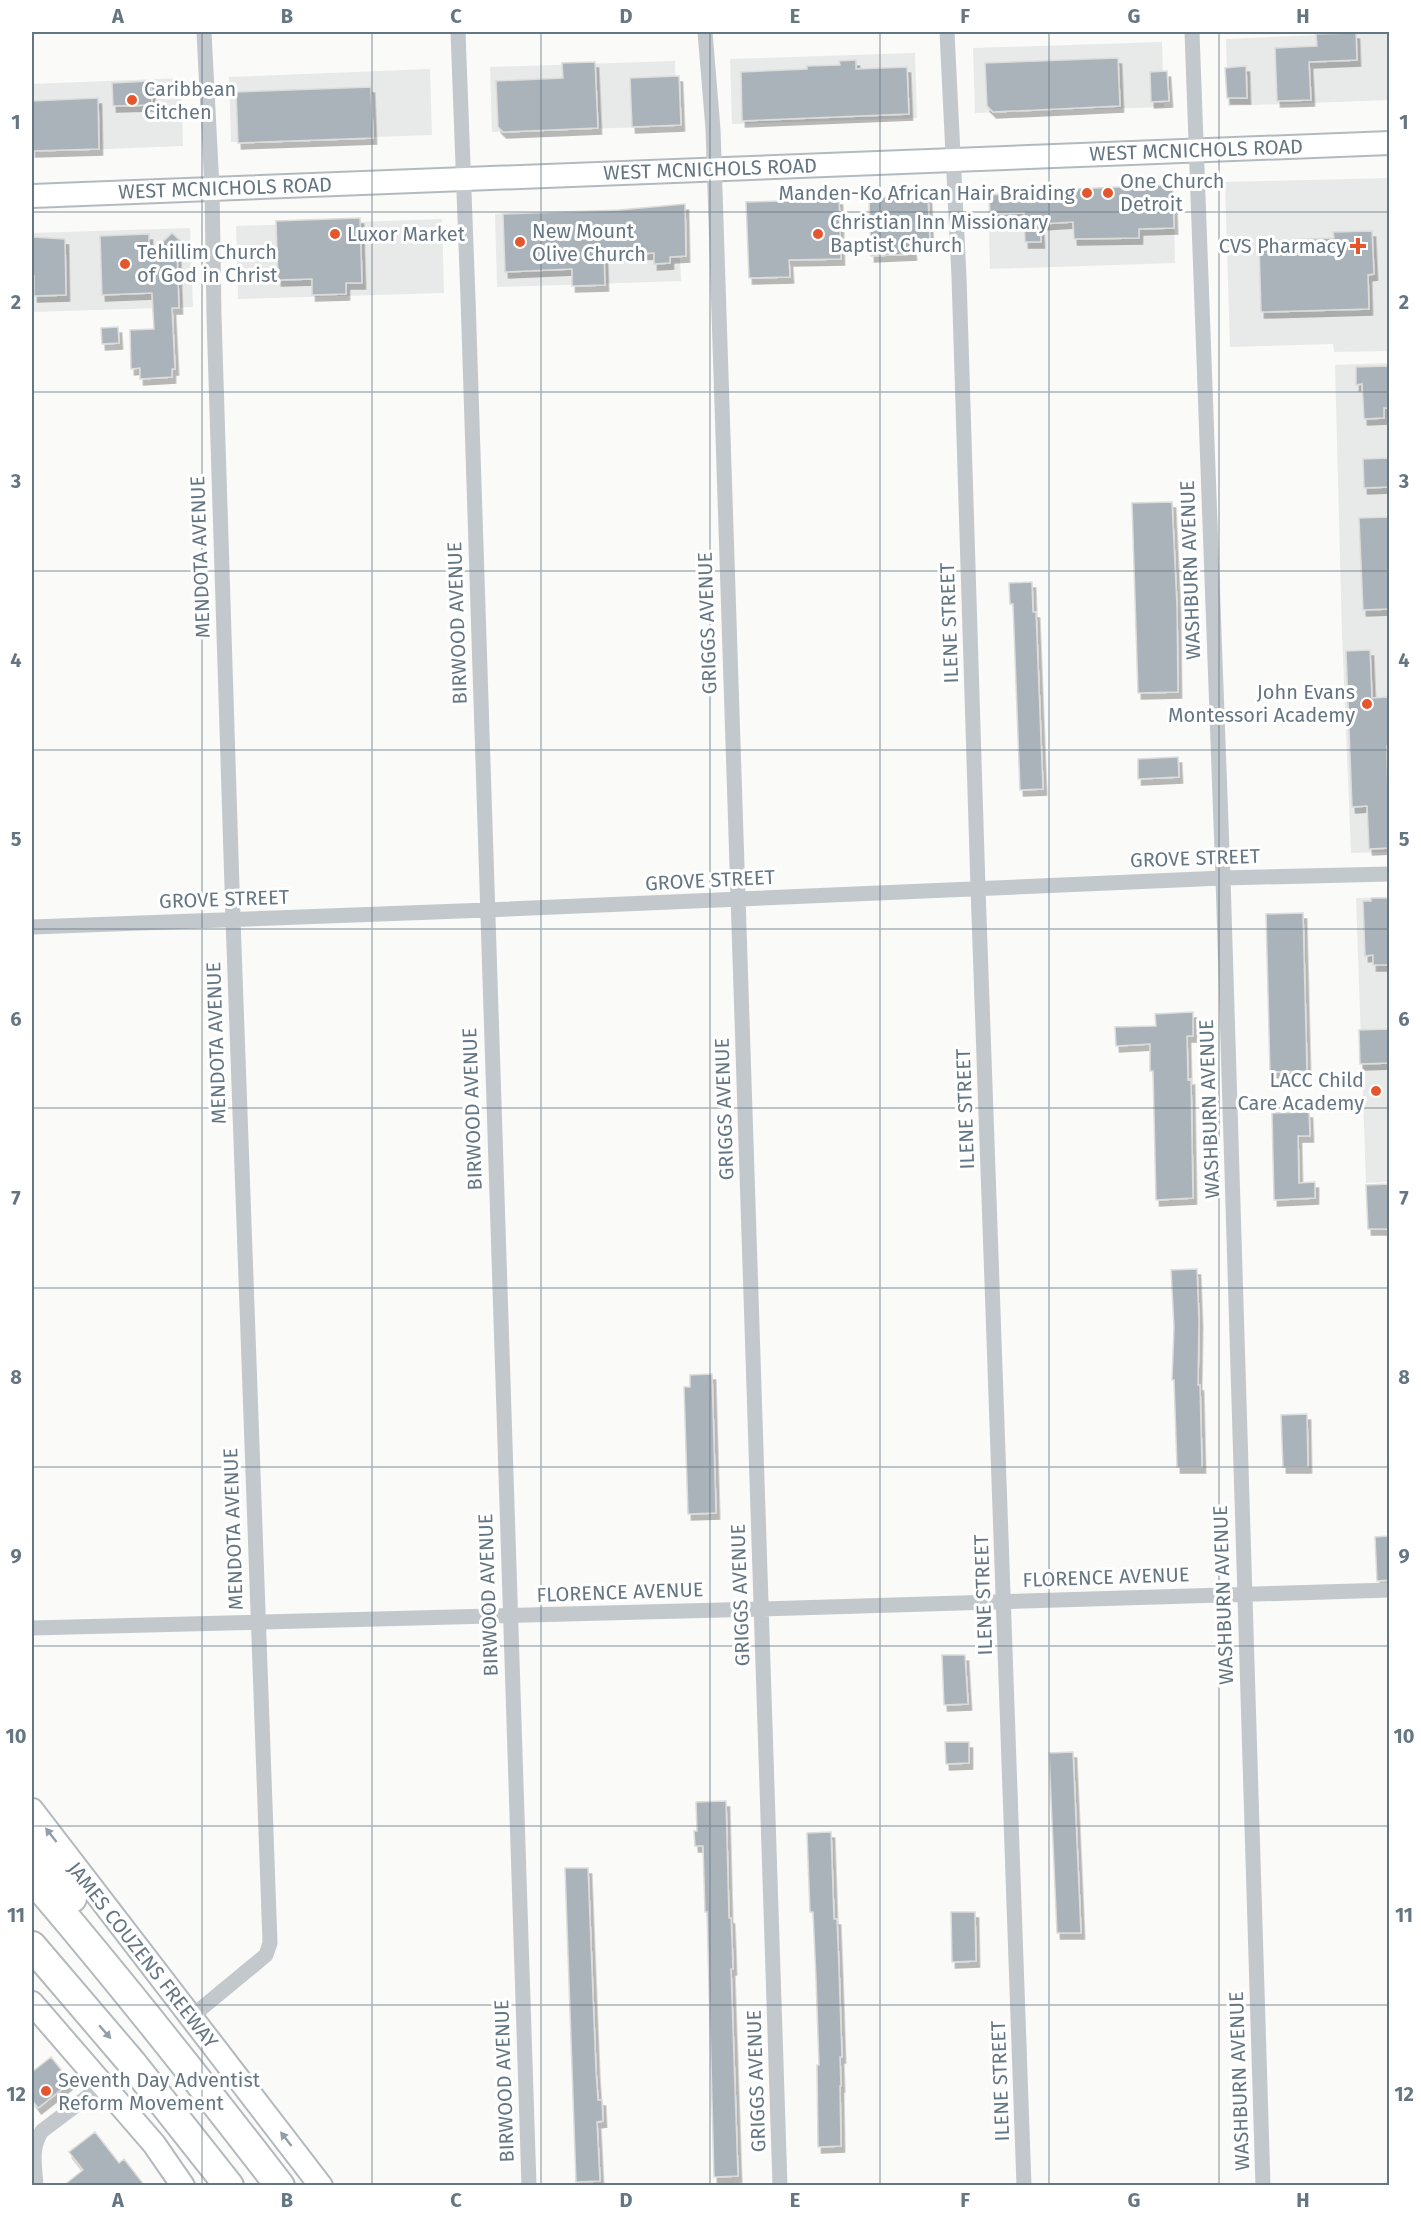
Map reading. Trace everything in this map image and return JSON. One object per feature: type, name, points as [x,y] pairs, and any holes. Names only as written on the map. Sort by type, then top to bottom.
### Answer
[{"type":"highway","points":[[32,1845],[77,1905],[100,1957]]},
{"type":"highway","points":[[32,1878],[100,1957],[280,2186]]},
{"type":"highway","points":[[32,1946],[131,2062],[229,2186]]},
{"type":"main road","name":"WEST MCNICHOLS ROAD","points":[[32,196],[1389,143]]},
{"type":"main road","name":"JAMES COUZENS FREEWAY","points":[[32,1810],[321,2186]]},
{"type":"main road","points":[[32,2003],[154,2144],[183,2186]]},
{"type":"street","name":"MENDOTA AVENUE","points":[[191,2017],[266,1955],[269,1950],[233,919],[214,328],[212,188],[204,32]]},
{"type":"street","name":"BIRWOOD AVENUE","points":[[458,32],[529,2186]]},
{"type":"street","name":"GRIGGS AVENUE","points":[[705,32],[713,129],[780,2186]]},
{"type":"street","name":"ILENE STREET","points":[[947,32],[954,159],[1024,2186]]},
{"type":"street","name":"WASHBURN AVENUE","points":[[1192,32],[1223,878],[1263,2186]]},
{"type":"street","name":"GROVE STREET","points":[[32,927],[738,900],[1223,878],[1389,874]]},
{"type":"street","name":"FLORENCE AVENUE","points":[[32,1628],[1389,1590]]},
{"type":"street","points":[[36,2186],[35,2140],[42,2132],[103,2085]]},
{"type":"shaded area","points":[[1389,32],[1389,100],[1228,106],[1226,39]]},
{"type":"shaded area","points":[[1162,42],[1164,107],[975,113],[973,48]]},
{"type":"shaded area","points":[[915,53],[917,118],[732,124],[730,59]]},
{"type":"shaded area","points":[[675,61],[677,126],[492,132],[490,67]]},
{"type":"shaded area","points":[[430,69],[432,135],[231,142],[229,77]]},
{"type":"shaded area","points":[[181,78],[183,146],[32,152],[32,84]]},
{"type":"shaded area","points":[[1389,178],[1389,351],[1334,352],[1333,344],[1230,347],[1225,182]]},
{"type":"shaded area","points":[[1173,187],[1175,263],[990,269],[988,193]]},
{"type":"shaded area","points":[[678,208],[681,281],[497,287],[495,214]]},
{"type":"shaded area","points":[[442,219],[444,293],[238,299],[236,226]]},
{"type":"shaded area","points":[[190,228],[193,307],[32,312],[32,233]]},
{"type":"shaded area","points":[[1389,363],[1389,852],[1351,853],[1342,634],[1335,365]]},
{"type":"shaded area","name":"LACC Child Care Academy","points":[[1389,897],[1389,1182],[1366,1183],[1356,898]]},
{"type":"building","points":[[1356,33],[1357,60],[1309,62],[1311,100],[1277,101],[1275,48],[1317,46],[1316,34]]},
{"type":"building","points":[[1118,58],[1120,106],[993,112],[987,106],[985,63]]},
{"type":"building","points":[[856,60],[856,69],[907,67],[909,114],[742,121],[741,72],[807,69],[807,66],[840,65],[839,61]]},
{"type":"building","points":[[595,62],[598,128],[503,132],[498,127],[496,81],[563,78],[562,63]]},
{"type":"building","points":[[1246,66],[1247,98],[1227,98],[1225,68]]},
{"type":"building","points":[[1167,71],[1169,101],[1151,102],[1150,72]]},
{"type":"building","points":[[679,76],[681,125],[632,127],[630,78]]},
{"type":"building","points":[[151,81],[152,105],[113,106],[112,83]]},
{"type":"building","points":[[371,87],[373,138],[238,143],[236,92]]},
{"type":"building","points":[[98,98],[99,149],[32,151],[32,101]]},
{"type":"building","points":[[1167,185],[1173,191],[1174,228],[1139,229],[1139,238],[1074,239],[1073,222],[1040,224],[1041,242],[1025,242],[1024,213],[990,214],[989,195],[1039,192],[1039,196],[1073,194],[1073,189]]},
{"type":"building","points":[[928,196],[930,244],[912,245],[913,254],[871,256],[869,198]]},
{"type":"building","points":[[839,199],[841,259],[789,260],[790,277],[749,278],[746,202]]},
{"type":"building","points":[[685,204],[686,256],[670,257],[670,263],[654,264],[654,253],[604,256],[605,285],[572,286],[572,269],[505,272],[503,214],[619,210]]},
{"type":"building","points":[[360,218],[362,283],[346,283],[346,294],[312,295],[312,279],[278,280],[276,221]]},
{"type":"building","name":"CVS Pharmacy","points":[[1372,231],[1374,274],[1368,275],[1369,309],[1261,312],[1259,241],[1334,238],[1333,232]]},
{"type":"building","points":[[172,233],[184,244],[177,252],[179,308],[172,308],[175,369],[172,369],[172,377],[140,379],[140,368],[131,369],[130,330],[154,329],[152,293],[102,295],[100,236],[149,234],[149,255]]},
{"type":"building","points":[[32,237],[65,239],[66,295],[34,296]]},
{"type":"building","points":[[118,327],[119,343],[102,344],[101,328]]},
{"type":"building","points":[[1389,366],[1389,408],[1384,408],[1384,418],[1364,419],[1362,384],[1356,385],[1356,367]]},
{"type":"building","points":[[1389,458],[1389,487],[1364,488],[1363,459]]},
{"type":"building","points":[[1172,502],[1178,692],[1138,693],[1132,503]]},
{"type":"building","points":[[1389,517],[1389,609],[1363,610],[1359,518]]},
{"type":"building","points":[[1032,582],[1033,612],[1036,612],[1043,789],[1020,790],[1013,604],[1010,604],[1009,583]]},
{"type":"building","name":"John Evans Montessori Academy","points":[[1370,650],[1372,698],[1389,697],[1389,746],[1387,746],[1389,848],[1369,849],[1367,806],[1352,807],[1346,651]]},
{"type":"building","points":[[1178,757],[1179,777],[1138,779],[1138,759]]},
{"type":"building","points":[[1371,898],[1389,898],[1389,965],[1373,965],[1373,955],[1365,956],[1363,901],[1371,901]]},
{"type":"building","points":[[1303,913],[1307,1071],[1270,1072],[1266,914]]},
{"type":"building","points":[[1193,1012],[1193,1036],[1187,1036],[1188,1080],[1191,1079],[1193,1198],[1156,1200],[1153,1071],[1150,1071],[1150,1044],[1116,1046],[1115,1027],[1156,1026],[1155,1014]]},
{"type":"building","points":[[1389,1029],[1389,1063],[1360,1064],[1359,1030]]},
{"type":"building","points":[[1309,1112],[1310,1136],[1298,1136],[1299,1183],[1315,1182],[1315,1198],[1274,1200],[1272,1113]]},
{"type":"building","points":[[1389,1184],[1389,1229],[1368,1229],[1366,1185]]},
{"type":"building","points":[[1197,1269],[1198,1385],[1200,1385],[1202,1467],[1177,1467],[1174,1380],[1172,1380],[1174,1327],[1171,1270]]},
{"type":"building","points":[[712,1374],[716,1513],[688,1514],[684,1387],[690,1387],[690,1375]]},
{"type":"building","points":[[1307,1414],[1308,1467],[1283,1467],[1281,1415]]},
{"type":"building","points":[[1389,1536],[1389,1580],[1377,1581],[1375,1537]]},
{"type":"building","points":[[942,1655],[965,1655],[968,1704],[944,1705]]},
{"type":"building","points":[[945,1742],[969,1742],[969,1763],[946,1764]]},
{"type":"building","points":[[1073,1752],[1081,1933],[1057,1933],[1049,1753]]},
{"type":"building","points":[[726,1801],[738,2176],[714,2177],[707,1912],[705,1912],[703,1846],[695,1846],[694,1831],[697,1831],[696,1802]]},
{"type":"building","points":[[831,1832],[842,2057],[840,2057],[841,2146],[818,2147],[817,2065],[819,2065],[816,1978],[813,1912],[810,1912],[807,1833]]},
{"type":"building","points":[[565,1868],[588,1868],[596,2071],[598,2100],[602,2100],[603,2121],[597,2122],[600,2181],[576,2182]]},
{"type":"building","points":[[951,1912],[975,1912],[976,1961],[952,1962]]},
{"type":"building","name":"Seventh Day Adventist Reform Movement","points":[[51,2057],[71,2082],[38,2108],[32,2100],[32,2072]]},
{"type":"building","points":[[95,2132],[119,2163],[124,2159],[145,2186],[63,2186],[83,2170],[69,2152]]},
{"type":"place","name":"Caribbean Citchen","points":[[132,100]]},
{"type":"place","name":"Manden-Ko African Hair Braiding","points":[[1087,193]]},
{"type":"place","name":"One Church Detroit","points":[[1108,193]]},
{"type":"place","name":"Luxor Market","points":[[335,234]]},
{"type":"place","name":"Christian Inn Missionary Baptist Church","points":[[818,234]]},
{"type":"place","name":"New Mount Olive Church","points":[[520,242]]},
{"type":"place","name":"CVS Pharmacy","points":[[1358,246]]},
{"type":"place","name":"Tehillim Church of God in Christ","points":[[125,264]]},
{"type":"place","name":"John Evans Montessori Academy","points":[[1367,704]]},
{"type":"place","name":"LACC Child Care Academy","points":[[1376,1091]]},
{"type":"place","name":"Seventh Day Adventist Reform Movement","points":[[46,2091]]}]
